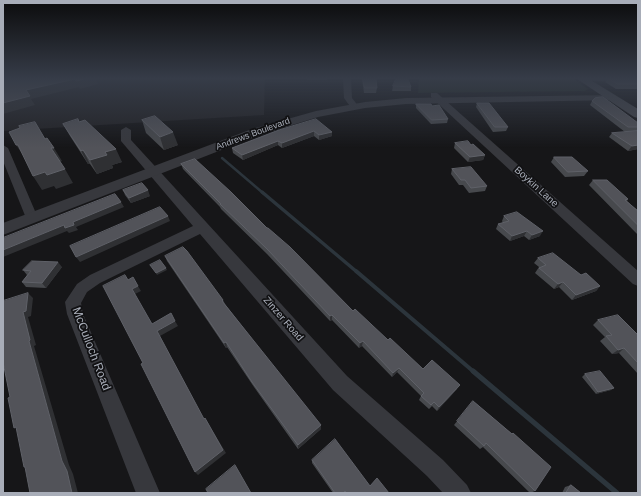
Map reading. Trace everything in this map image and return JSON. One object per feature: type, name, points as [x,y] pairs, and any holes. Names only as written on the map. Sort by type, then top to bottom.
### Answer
[{"type":"main road","points":[[619,102],[638,114]]},
{"type":"street","name":"Andrews Boulevard","points":[[3,218],[30,213],[150,168],[286,122],[353,104],[386,102]]},
{"type":"street","name":"Boykin Lane","points":[[441,102],[638,280]]},
{"type":"street","name":"Zinzer Road","points":[[126,130],[126,141],[340,384],[435,468],[459,493]]},
{"type":"street","points":[[3,148],[30,213]]},
{"type":"street","name":"Andrews Boulevard","points":[[3,229],[30,213]]},
{"type":"street","name":"McCulloch Road","points":[[148,493],[75,314],[73,302],[82,288],[95,279],[203,227]]},
{"type":"shaded area","points":[[3,102],[264,102],[264,115],[3,131]]},
{"type":"building","points":[[594,102],[610,102],[638,123],[638,127],[628,127]]},
{"type":"building","points":[[477,103],[489,103],[508,127],[495,127]]},
{"type":"building","points":[[416,104],[431,104],[432,106],[439,105],[448,119],[432,120]]},
{"type":"building","points":[[155,116],[173,132],[160,137],[142,120]]},
{"type":"building","points":[[78,119],[79,122],[85,120],[116,149],[105,152],[107,155],[90,160],[83,150],[81,151],[63,124]]},
{"type":"building","points":[[316,119],[332,132],[319,135],[314,131],[282,143],[278,141],[242,155],[232,148],[279,130]]},
{"type":"building","points":[[35,122],[45,139],[47,138],[54,148],[51,148],[65,169],[47,175],[45,172],[33,176],[18,145],[16,145],[9,132],[20,128],[19,126]]},
{"type":"building","points":[[638,131],[638,145],[632,146],[612,133]]},
{"type":"building","points":[[468,141],[485,155],[470,157],[455,143]]},
{"type":"building","points":[[554,157],[572,157],[588,171],[568,172]]},
{"type":"building","points":[[195,159],[267,228],[290,247],[353,311],[355,309],[388,340],[390,338],[423,369],[432,360],[460,385],[439,407],[434,402],[431,405],[421,396],[424,393],[399,368],[393,373],[363,341],[360,343],[332,315],[330,316],[267,249],[181,164]]},
{"type":"building","points":[[471,167],[487,186],[471,188],[465,180],[461,180],[452,169]]},
{"type":"building","points":[[593,180],[607,180],[628,199],[625,200],[638,211],[638,225]]},
{"type":"building","points":[[142,183],[148,190],[129,198],[123,190]]},
{"type":"building","points":[[115,194],[121,202],[73,222],[74,225],[65,228],[64,225],[3,250],[3,238]]},
{"type":"building","points":[[160,207],[168,216],[76,257],[70,246]]},
{"type":"building","points":[[517,212],[543,231],[532,235],[527,231],[512,236],[498,224],[509,221],[504,216]]},
{"type":"building","points":[[183,247],[223,300],[222,301],[321,425],[298,445],[252,382],[226,342],[224,343],[165,256]]},
{"type":"building","points":[[553,253],[581,275],[586,273],[600,286],[576,295],[563,282],[558,284],[539,268],[546,265],[538,258]]},
{"type":"building","points":[[160,260],[166,268],[156,273],[150,265]]},
{"type":"building","points":[[32,261],[58,262],[42,283],[22,282],[31,271],[23,270]]},
{"type":"building","points":[[125,275],[128,280],[133,277],[138,286],[132,289],[152,324],[171,313],[175,321],[157,331],[204,419],[205,418],[223,450],[195,472],[141,364],[143,363],[103,286]]},
{"type":"building","points":[[28,293],[26,311],[23,312],[29,341],[72,493],[30,493],[16,427],[14,428],[3,362],[3,301]]},
{"type":"building","points":[[618,315],[638,335],[638,363],[624,348],[618,350],[606,336],[612,335],[598,320]]},
{"type":"building","points":[[600,371],[614,388],[598,392],[585,374]]},
{"type":"building","points":[[473,401],[512,434],[513,433],[551,467],[535,491],[486,443],[484,446],[457,421]]},
{"type":"building","points":[[335,439],[370,486],[377,478],[389,493],[347,493],[345,491],[343,493],[335,493],[312,460]]},
{"type":"building","points":[[235,465],[251,493],[208,493],[206,489]]},
{"type":"building","points":[[571,485],[581,493],[566,493]]},
{"type":"waterway","points":[[222,158],[263,193]]},
{"type":"waterway","points":[[262,192],[357,272]]},
{"type":"waterway","points":[[356,271],[474,372]]},
{"type":"waterway","points":[[473,371],[617,493]]}]
